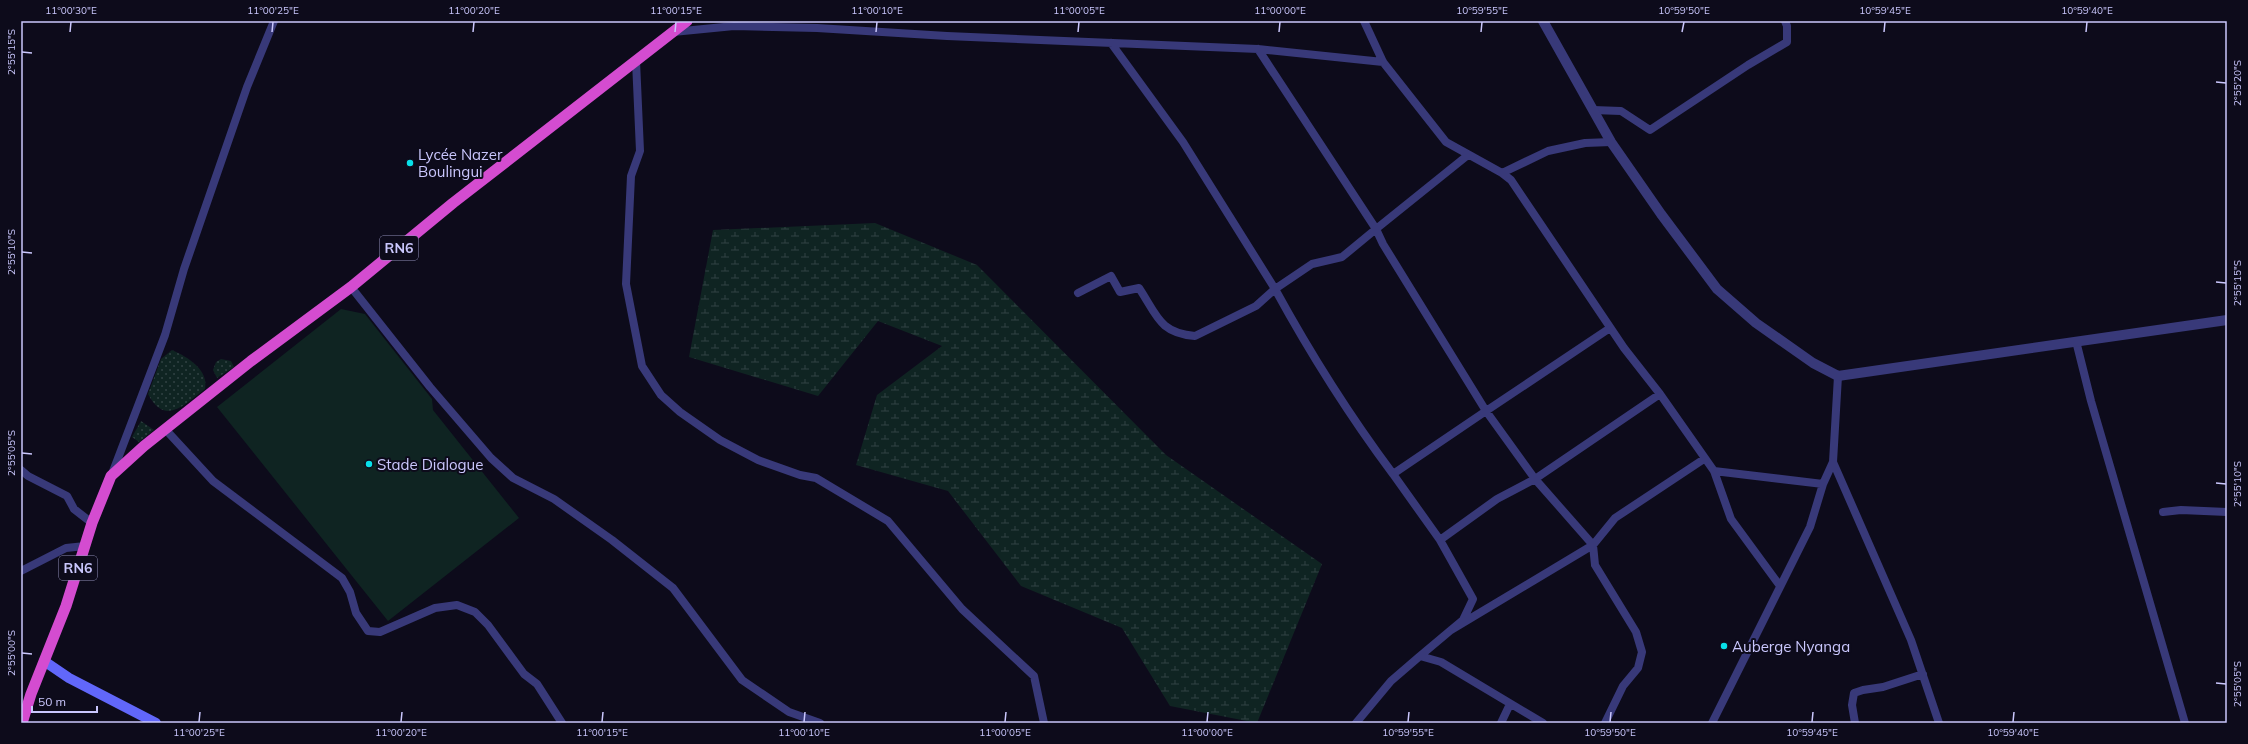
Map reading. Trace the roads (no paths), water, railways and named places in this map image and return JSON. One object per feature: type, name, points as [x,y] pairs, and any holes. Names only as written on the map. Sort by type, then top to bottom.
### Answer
[{"type":"highway","name":"RN6","points":[[22,723],[44,661],[66,606],[92,523],[111,476],[144,446],[251,361],[351,287],[453,203],[687,21]]},
{"type":"main road","points":[[44,661],[69,678],[149,721]]},
{"type":"street","points":[[111,476],[165,335],[184,269],[247,87],[274,21]]},
{"type":"street","points":[[1364,21],[1383,62],[1446,142],[1502,173],[1511,180],[1610,328],[1660,394],[1704,459],[1714,471],[1731,519],[1780,586]]},
{"type":"street","points":[[1543,21],[1611,142],[1661,214],[1717,290],[1756,323],[1813,363],[1838,376],[2227,320]]},
{"type":"street","points":[[1593,110],[1620,111],[1650,130],[1748,65],[1787,42],[1787,26],[1785,21]]},
{"type":"street","points":[[672,32],[734,26],[818,28],[1258,49],[1383,62]]},
{"type":"street","points":[[1111,43],[1183,142],[1275,289],[1330,384],[1440,540],[1473,599],[1463,620],[1391,681],[1356,723]]},
{"type":"street","points":[[1258,49],[1376,229],[1383,244],[1486,411],[1535,479],[1593,545],[1595,565],[1636,632],[1642,652],[1638,668],[1623,686],[1605,723]]},
{"type":"street","points":[[636,62],[640,151],[631,176],[626,284],[642,366],[661,394],[680,412],[720,440],[758,460],[800,475],[816,478],[888,521],[962,610],[1034,676],[1044,723]]},
{"type":"street","points":[[1502,173],[1548,151],[1585,143],[1611,142]]},
{"type":"street","points":[[1078,293],[1111,276],[1120,292],[1139,288],[1164,327],[1184,335],[1195,336],[1256,306],[1275,289],[1312,264],[1342,257],[1468,155]]},
{"type":"street","points":[[351,287],[430,387],[491,458],[513,478],[554,499],[612,540],[673,588],[742,680],[789,712],[820,723]]},
{"type":"street","points":[[1393,474],[1610,328]]},
{"type":"street","points":[[2076,341],[2091,401],[2185,723]]},
{"type":"street","points":[[1712,723],[1810,527],[1823,484],[1834,462],[1838,376]]},
{"type":"street","points":[[1440,540],[1497,499],[1535,479],[1660,394]]},
{"type":"street","points":[[166,430],[213,481],[342,578],[350,592],[356,613],[368,631],[380,632],[435,608],[457,605],[475,612],[488,625],[524,674],[537,684],[562,723]]},
{"type":"street","points":[[1451,630],[1593,545],[1615,518],[1704,459]]},
{"type":"street","points":[[1834,462],[1911,640],[1939,723]]},
{"type":"street","points":[[21,470],[28,476],[67,496],[74,509],[92,523]]},
{"type":"street","points":[[1714,471],[1823,484]]},
{"type":"street","points":[[2163,512],[2181,510],[2227,512]]},
{"type":"street","points":[[21,571],[66,548],[85,546]]},
{"type":"street","points":[[1420,656],[1441,662],[1543,723]]},
{"type":"street","points":[[1855,723],[1852,705],[1854,693],[1883,687],[1923,674]]},
{"type":"street","points":[[1501,723],[1510,704]]},
{"type":"place","name":"Lycée Nazer Boulingui","points":[[410,163]]},
{"type":"place","name":"Stade Dialogue","points":[[369,464]]},
{"type":"place","name":"Auberge Nyanga","points":[[1724,646]]}]
